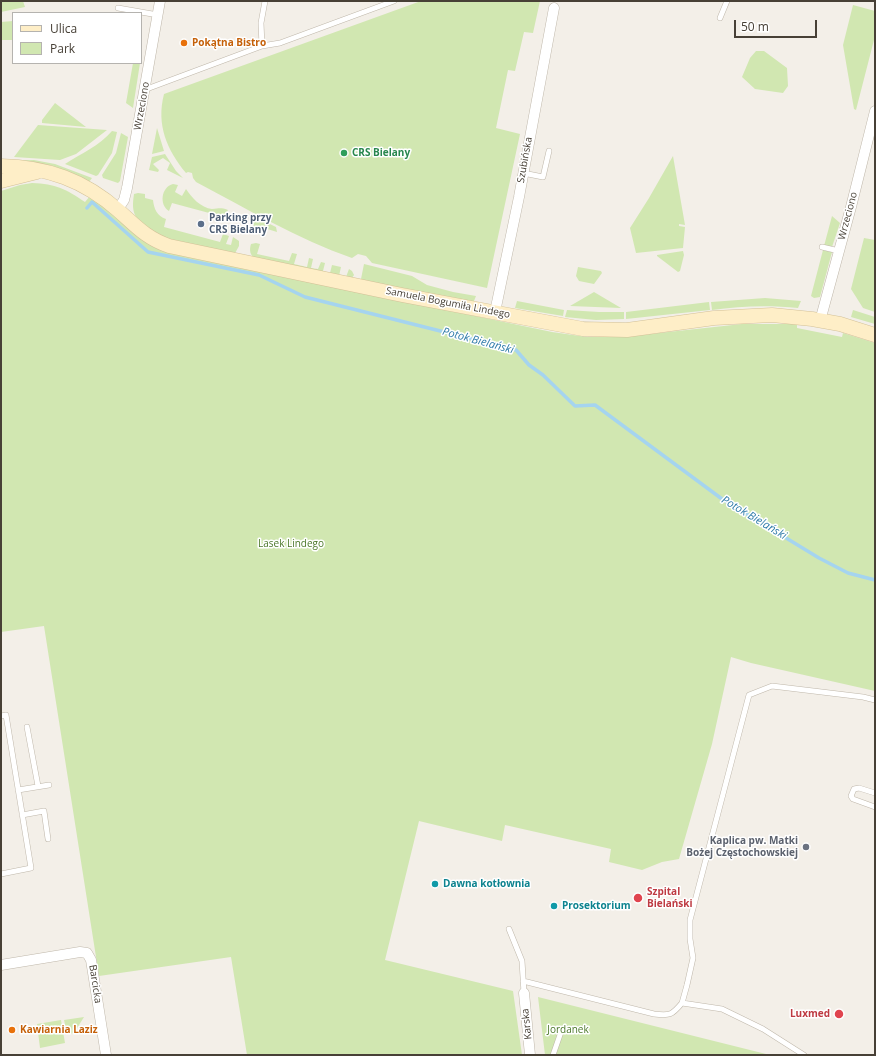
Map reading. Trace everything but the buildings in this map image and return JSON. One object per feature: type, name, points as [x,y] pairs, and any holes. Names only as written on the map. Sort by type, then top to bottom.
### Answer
[{"type":"street","name":"Wrzeciono","points":[[118,209],[124,200],[127,188],[160,1]]},
{"type":"street","name":"Szubińska","points":[[495,312],[554,8]]},
{"type":"street","name":"Wrzeciono","points":[[820,320],[875,111]]},
{"type":"street","name":"Samuela Bogumiła Lindego","points":[[1,166],[27,167],[45,170],[77,182],[90,189],[118,209],[148,237],[169,246],[402,295],[574,328],[632,330],[714,318],[763,315],[789,316],[820,320],[840,324],[875,335]]},
{"type":"street","points":[[1,181],[45,170]]},
{"type":"street","name":"Barcicka","points":[[1,965],[80,952],[87,953],[91,960],[106,1055]]},
{"type":"street","name":"Karska","points":[[524,994],[531,1055]]},
{"type":"lane","points":[[262,46],[261,23],[265,1]]},
{"type":"lane","points":[[144,90],[262,46],[280,43],[394,1]]},
{"type":"lane","points":[[720,18],[727,1]]},
{"type":"lane","points":[[118,8],[141,12]]},
{"type":"lane","points":[[142,12],[158,15]]},
{"type":"lane","points":[[523,173],[543,178],[549,151]]},
{"type":"lane","points":[[822,248],[839,252]]},
{"type":"lane","points":[[523,981],[654,1014],[667,1016],[674,1013],[682,1003],[688,985],[693,958],[690,939],[690,920],[749,696],[772,686],[863,697],[875,700]]},
{"type":"lane","points":[[1,716],[6,715],[31,868],[1,874]]},
{"type":"lane","points":[[28,728],[38,786]]},
{"type":"lane","points":[[18,790],[49,785]]},
{"type":"lane","points":[[875,793],[858,788],[854,789],[851,796],[853,799],[875,807]]},
{"type":"lane","points":[[22,814],[44,811],[48,839]]},
{"type":"lane","points":[[509,929],[522,961],[524,994]]},
{"type":"lane","points":[[682,1003],[722,1009],[763,1028],[804,1055]]},
{"type":"lane","points":[[553,1055],[561,1032]]},
{"type":"green space","points":[[1,1],[23,1],[25,7],[1,12]]},
{"type":"green space","name":"CRS Bielany","points":[[421,1],[540,1],[533,33],[524,32],[515,71],[508,70],[496,128],[520,134],[487,288],[372,263],[366,256],[358,254],[352,258],[292,233],[196,182],[192,173],[186,173],[173,155],[162,127],[161,116],[164,94]]},
{"type":"green space","points":[[853,5],[875,11],[875,36],[856,110],[854,109],[843,45]]},
{"type":"green space","points":[[12,21],[12,40],[1,40],[1,22]]},
{"type":"green space","points":[[756,51],[764,51],[787,68],[788,86],[783,93],[755,89],[742,77],[750,58]]},
{"type":"green space","points":[[133,64],[140,64],[133,108],[126,103]]},
{"type":"green space","points":[[55,103],[86,127],[42,123],[42,120]]},
{"type":"green space","points":[[38,125],[107,130],[76,154],[60,160],[14,157]]},
{"type":"green space","points":[[157,128],[164,151],[152,154]]},
{"type":"green space","points":[[112,131],[117,132],[112,153],[98,175],[96,176],[65,164],[96,145]]},
{"type":"green space","points":[[121,133],[128,137],[120,181],[118,183],[103,178],[102,175],[116,153]]},
{"type":"green space","points":[[165,154],[176,171],[183,178],[167,170],[170,163],[163,158],[153,164],[159,170],[158,172],[149,170],[152,157]]},
{"type":"green space","points":[[673,156],[685,225],[679,224],[679,226],[685,227],[683,248],[636,253],[630,228]]},
{"type":"green space","points":[[34,160],[55,164],[92,178],[89,182],[1,161]]},
{"type":"green space","name":"Lasek Lindego","points":[[32,183],[60,188],[85,202],[90,196],[137,235],[370,294],[552,332],[587,337],[622,337],[742,324],[797,324],[797,328],[842,337],[843,333],[875,343],[875,691],[751,663],[731,657],[712,744],[679,859],[662,862],[642,870],[609,862],[611,849],[505,825],[502,841],[419,821],[385,960],[513,991],[522,1055],[247,1055],[231,957],[99,976],[44,626],[1,632],[1,191]]},
{"type":"green space","points":[[173,184],[178,185],[175,192],[182,196],[186,189],[194,199],[204,207],[228,210],[224,217],[172,203],[169,211],[164,205],[163,196],[166,189]]},
{"type":"green space","points":[[134,194],[145,194],[145,198],[153,200],[156,212],[166,219],[164,227],[220,242],[223,234],[229,236],[226,244],[231,245],[233,237],[239,241],[239,246],[234,255],[194,247],[165,238],[152,231],[142,224],[135,215],[133,207]]},
{"type":"green space","points":[[249,214],[276,227],[277,232],[261,227],[259,235],[256,232]]},
{"type":"green space","points":[[832,216],[840,223],[832,247],[824,246]]},
{"type":"green space","points":[[864,238],[875,240],[875,312],[863,308],[851,289]]},
{"type":"green space","points":[[251,244],[260,244],[257,254],[289,261],[292,253],[297,254],[294,264],[307,267],[309,258],[313,259],[311,268],[318,269],[321,262],[325,263],[323,271],[330,273],[332,265],[341,267],[339,276],[346,277],[349,269],[354,275],[352,278],[348,279],[256,259],[251,255],[250,248]]},
{"type":"green space","points":[[823,250],[832,252],[820,297],[814,298],[811,296]]},
{"type":"green space","points":[[683,251],[684,255],[680,271],[678,272],[657,256],[657,255]]},
{"type":"green space","points":[[364,264],[412,276],[427,285],[476,296],[474,301],[469,302],[363,281],[361,279]]},
{"type":"green space","points":[[578,267],[601,271],[602,273],[594,284],[579,281],[576,276]]},
{"type":"green space","points":[[594,292],[621,308],[570,306]]},
{"type":"green space","points":[[765,298],[801,301],[798,308],[755,306],[712,310],[711,302]]},
{"type":"green space","points":[[517,301],[564,310],[563,316],[515,308]]},
{"type":"green space","points":[[709,302],[710,310],[626,319],[626,312]]},
{"type":"green space","points":[[567,310],[624,312],[624,319],[596,320],[565,317]]},
{"type":"green space","points":[[853,310],[875,317],[875,324],[851,317]]},
{"type":"green space","name":"Jordanek","points":[[538,997],[770,1055],[545,1055]]},
{"type":"green space","points":[[84,1017],[74,1033],[67,1034],[64,1020]]},
{"type":"green space","points":[[61,1020],[65,1043],[40,1048],[37,1024]]},
{"type":"waterway","name":"Potok Bielański","points":[[87,208],[92,202],[148,252],[259,275],[305,297],[516,350],[529,365],[543,375],[575,406],[595,405],[722,499],[819,558],[848,573],[875,580]]},
{"type":"place","name":"Pokątna Bistro","points":[[184,43]]},
{"type":"place","name":"CRS Bielany","points":[[344,153]]},
{"type":"place","name":"Parking przy CRS Bielany","points":[[201,224]]},
{"type":"place","name":"Kaplica pw. Matki Bożej Częstochowskiej","points":[[806,847]]},
{"type":"place","name":"Dawna kotłownia","points":[[435,884]]},
{"type":"place","name":"Szpital Bielański","points":[[638,898]]},
{"type":"place","name":"Prosektorium","points":[[554,906]]},
{"type":"place","name":"Luxmed","points":[[839,1014]]},
{"type":"place","name":"Kawiarnia Laziz","points":[[12,1030]]}]
